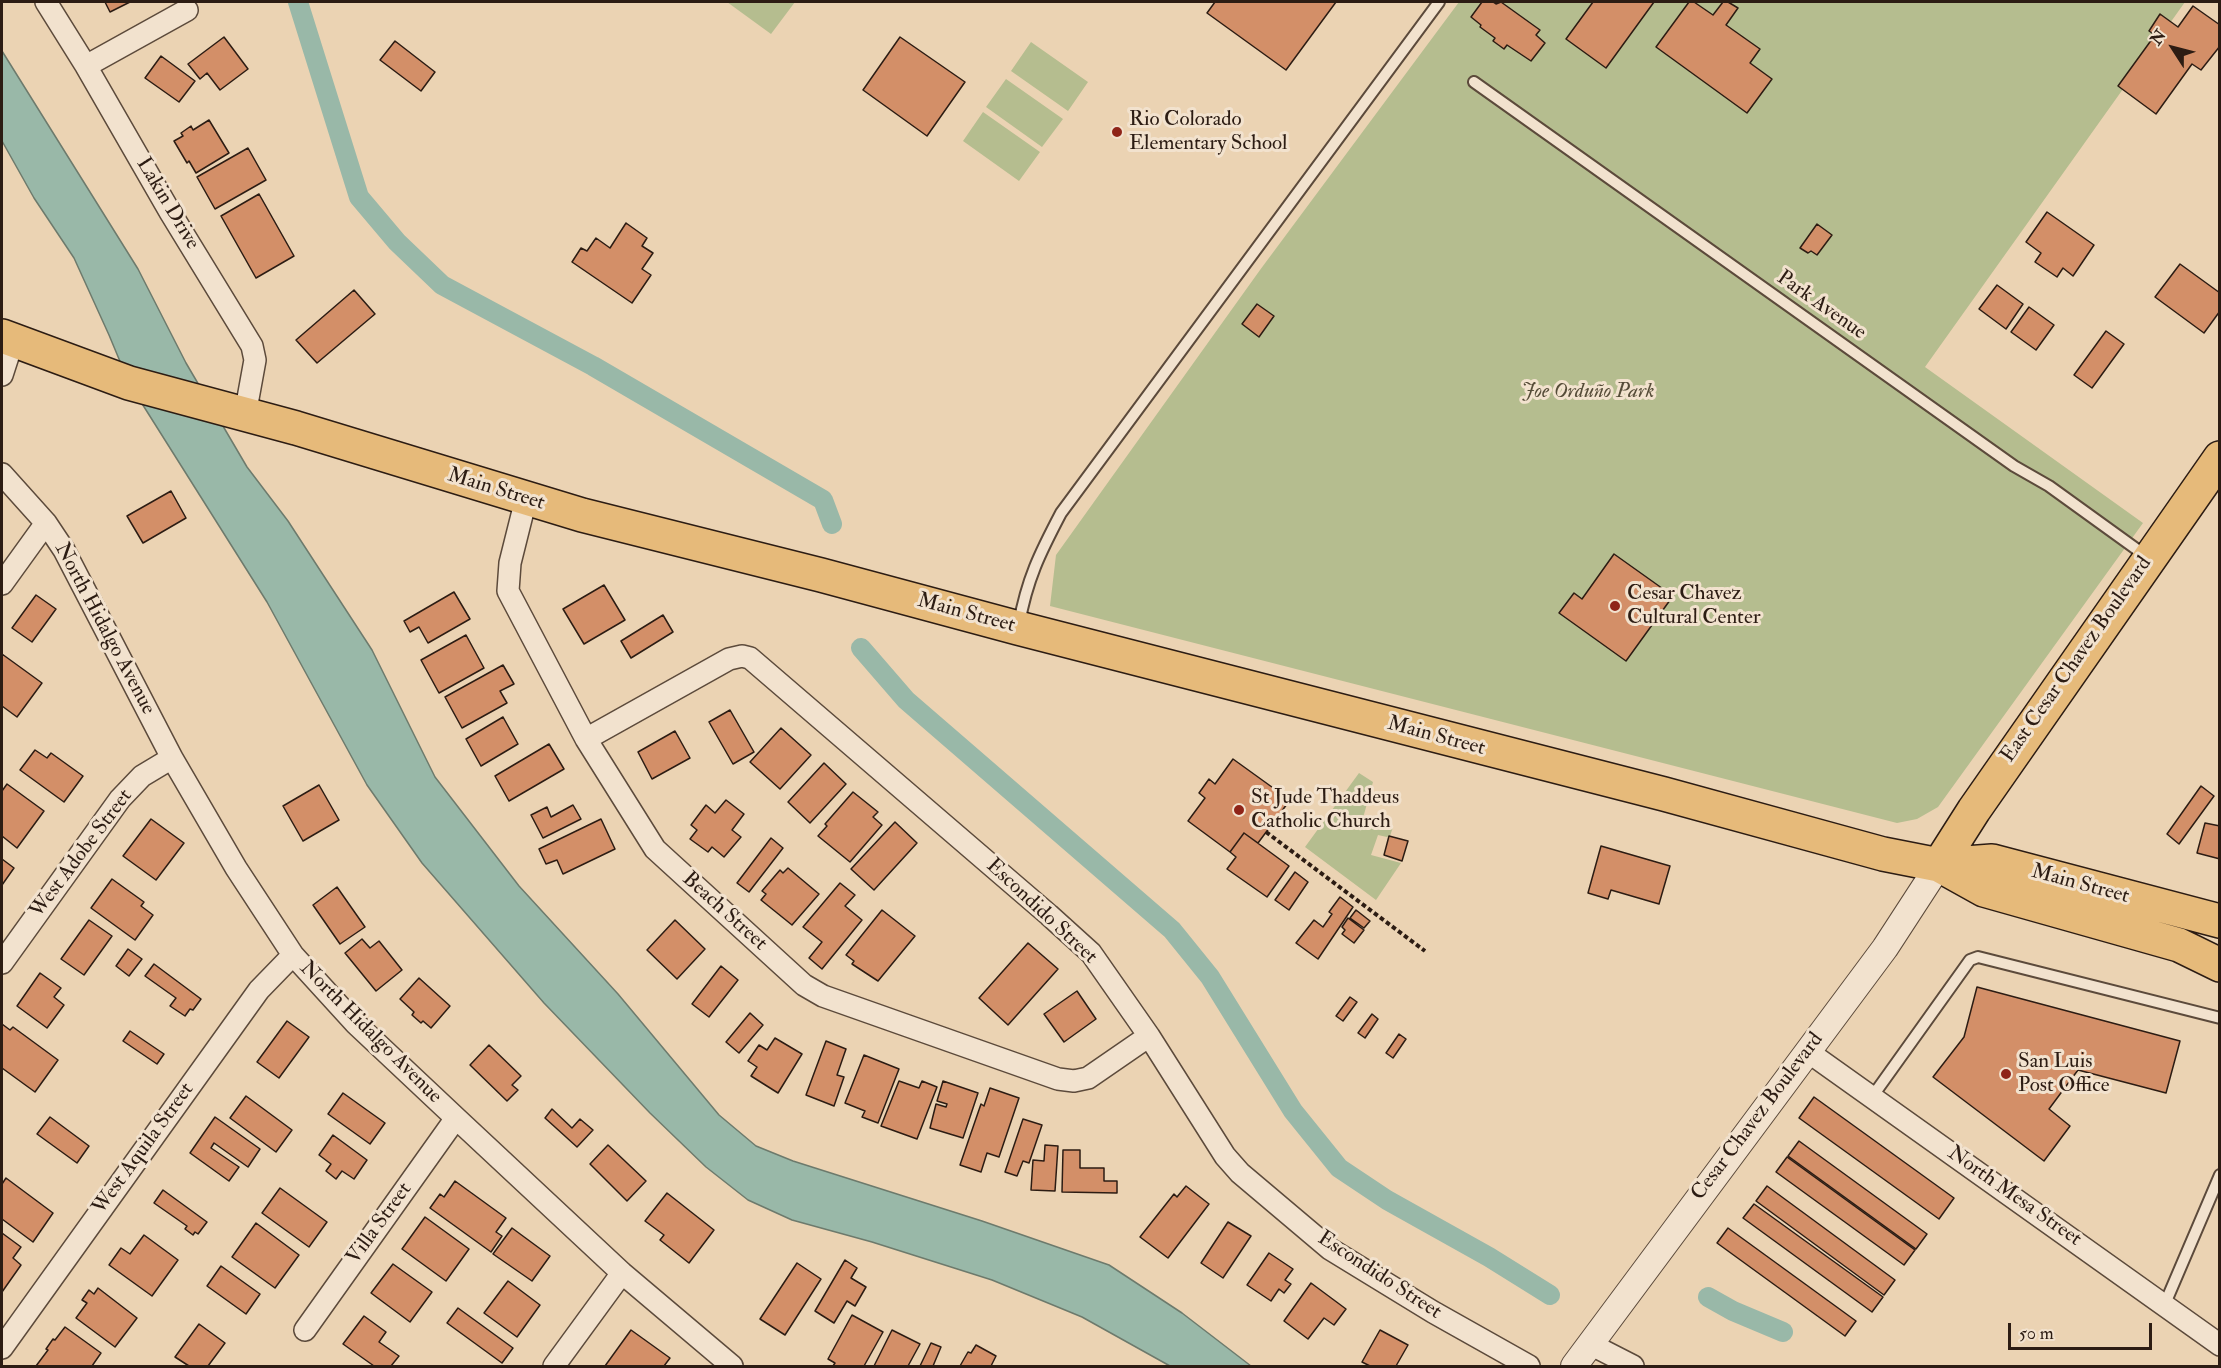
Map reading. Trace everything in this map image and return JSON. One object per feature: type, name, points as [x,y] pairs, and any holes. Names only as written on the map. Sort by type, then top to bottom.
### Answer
[{"type":"highway","name":"Main Street","points":[[7,338],[129,383],[296,428],[582,515],[821,574],[1018,628],[1664,794],[1883,854],[1939,865],[1992,861],[2220,921]]},
{"type":"highway","name":"East Cesar Chavez Boulevard","points":[[1939,865],[1974,810],[2220,458]]},
{"type":"highway","name":"Main Street","points":[[1939,865],[1984,890],[2179,945],[2220,964]]},
{"type":"street","name":"Lakin Drive","points":[[46,2],[252,346],[255,360],[245,415]]},
{"type":"street","points":[[86,66],[186,10]]},
{"type":"street","points":[[2,375],[7,338]]},
{"type":"street","name":"North Hidalgo Avenue","points":[[2,474],[46,523],[64,550],[172,758],[236,868],[293,955],[356,1023],[456,1118],[622,1273],[732,1366]]},
{"type":"street","name":"Beach Street","points":[[526,499],[510,563],[508,591],[586,739],[655,849],[804,985],[822,996],[1058,1079],[1074,1081],[1088,1078],[1149,1036]]},
{"type":"street","points":[[2,584],[46,523]]},
{"type":"street","name":"Escondido Street","points":[[586,739],[729,659],[742,656],[750,658],[1091,954],[1149,1036],[1225,1156],[1240,1173],[1330,1249],[1433,1312],[1529,1366]]},
{"type":"street","name":"West Adobe Street","points":[[2,963],[120,799],[142,776],[172,758]]},
{"type":"street","name":"Cesar Chavez Boulevard","points":[[1574,1366],[1886,948],[1939,865]]},
{"type":"street","name":"West Aquila Street","points":[[2,1348],[259,990],[293,955]]},
{"type":"street","name":"North Mesa Street","points":[[1807,1051],[2220,1345]]},
{"type":"street","name":"Villa Street","points":[[304,1330],[456,1118]]},
{"type":"street","points":[[554,1366],[622,1273]]},
{"type":"street","points":[[1590,1344],[1633,1366]]},
{"type":"lane","points":[[1018,628],[1024,596],[1036,559],[1061,513],[1439,2]]},
{"type":"lane","name":"Park Avenue","points":[[1474,82],[2014,466],[2049,486],[2149,558]]},
{"type":"lane","points":[[1872,1096],[1970,960],[1978,957],[2220,1018]]},
{"type":"lane","points":[[2164,1306],[2220,1175]]},
{"type":"path","points":[[1266,832],[1425,951]]},
{"type":"green space","points":[[727,2],[795,2],[771,34]]},
{"type":"green space","name":"Joe Orduño Park","points":[[1459,2],[2185,2],[1925,367],[2143,523],[1938,807],[1917,819],[1897,823],[1050,606],[1056,555],[1260,270]]},
{"type":"green space","points":[[1031,42],[1088,82],[1068,111],[1011,71]]},
{"type":"green space","points":[[1006,79],[1063,119],[1042,147],[986,107]]},
{"type":"green space","points":[[983,112],[1040,152],[1019,181],[963,141]]},
{"type":"green space","points":[[1359,773],[1373,782],[1363,818],[1393,827],[1390,836],[1378,835],[1371,855],[1401,863],[1376,900],[1305,847]]},
{"type":"shaded area","points":[[2,51],[138,269],[186,363],[247,467],[288,521],[372,650],[435,777],[519,886],[618,994],[719,1115],[756,1146],[793,1161],[982,1221],[1109,1265],[1182,1313],[1251,1366],[1170,1366],[1082,1317],[992,1280],[872,1242],[792,1220],[748,1200],[706,1167],[650,1113],[544,1003],[422,863],[367,785],[267,602],[129,383],[74,258],[34,198],[2,141]]},
{"type":"building","points":[[105,2],[130,2],[110,12]]},
{"type":"building","points":[[1215,2],[1336,2],[1286,70],[1207,13]]},
{"type":"building","points":[[1482,2],[1496,4],[1501,2],[1540,30],[1536,35],[1545,43],[1531,61],[1507,45],[1504,49],[1493,41],[1495,38],[1471,17]]},
{"type":"building","points":[[1593,2],[1654,2],[1606,68],[1566,39]]},
{"type":"building","points":[[1689,2],[1694,2],[1713,15],[1723,2],[1728,2],[1738,8],[1726,25],[1760,49],[1750,63],[1772,79],[1747,113],[1656,47]]},
{"type":"building","points":[[2193,6],[2220,25],[2220,46],[2201,70],[2192,64],[2156,114],[2118,86],[2155,35],[2149,31],[2160,14],[2178,27]]},
{"type":"building","points":[[224,37],[248,69],[220,90],[207,73],[200,79],[188,64]]},
{"type":"building","points":[[900,37],[965,82],[927,136],[863,90]]},
{"type":"building","points":[[395,41],[435,72],[421,91],[380,60]]},
{"type":"building","points":[[161,56],[195,81],[179,102],[145,78]]},
{"type":"building","points":[[209,120],[229,153],[196,173],[174,141],[183,136],[181,133],[191,126],[193,130]]},
{"type":"building","points":[[248,148],[266,180],[215,209],[197,177]]},
{"type":"building","points":[[259,194],[294,256],[256,278],[221,216]]},
{"type":"building","points":[[2047,212],[2094,245],[2073,276],[2063,268],[2057,277],[2035,262],[2041,253],[2026,242]]},
{"type":"building","points":[[626,223],[647,238],[642,246],[653,253],[642,269],[651,275],[632,303],[572,262],[581,248],[587,251],[596,238],[610,248]]},
{"type":"building","points":[[1817,224],[1832,235],[1817,255],[1800,248]]},
{"type":"building","points":[[2180,264],[2220,293],[2220,311],[2204,333],[2155,297]]},
{"type":"building","points":[[1997,285],[2023,304],[2006,329],[1979,309]]},
{"type":"building","points":[[354,290],[375,314],[317,363],[296,340]]},
{"type":"building","points":[[1257,304],[1274,316],[1259,337],[1242,324]]},
{"type":"building","points":[[2029,307],[2054,325],[2036,350],[2011,332]]},
{"type":"building","points":[[2106,331],[2124,344],[2092,388],[2074,375]]},
{"type":"building","points":[[171,491],[186,518],[143,543],[127,516]]},
{"type":"building","name":"Cesar Chavez Cultural Center","points":[[1614,554],[1673,596],[1626,661],[1559,613],[1574,593],[1582,599]]},
{"type":"building","points":[[604,585],[625,620],[584,644],[563,609]]},
{"type":"building","points":[[454,592],[470,619],[428,643],[419,627],[410,632],[404,621]]},
{"type":"building","points":[[36,595],[56,609],[32,642],[12,628]]},
{"type":"building","points":[[663,615],[673,632],[631,658],[621,641]]},
{"type":"building","points":[[466,635],[484,668],[439,693],[421,660]]},
{"type":"building","points":[[2,654],[42,683],[17,717],[2,706]]},
{"type":"building","points":[[503,665],[514,684],[500,691],[507,703],[462,728],[445,697]]},
{"type":"building","points":[[730,710],[754,752],[733,764],[709,722]]},
{"type":"building","points":[[503,717],[518,744],[481,766],[466,739]]},
{"type":"building","points":[[781,728],[811,755],[780,789],[750,762]]},
{"type":"building","points":[[675,731],[690,758],[652,779],[638,752]]},
{"type":"building","points":[[549,744],[564,769],[509,801],[495,776]]},
{"type":"building","points":[[35,750],[47,758],[51,753],[83,776],[64,802],[20,770]]},
{"type":"building","name":"St Jude Thaddeus Catholic Church","points":[[1233,759],[1276,790],[1278,787],[1289,796],[1290,800],[1258,843],[1244,833],[1230,852],[1188,821],[1205,798],[1199,793],[1209,779],[1215,784]]},
{"type":"building","points":[[824,763],[846,784],[810,823],[788,802]]},
{"type":"building","points":[[7,784],[44,811],[17,848],[2,836],[2,791]]},
{"type":"building","points":[[319,785],[339,820],[303,841],[283,806]]},
{"type":"building","points":[[2201,786],[2214,796],[2179,844],[2167,834]]},
{"type":"building","points":[[853,792],[878,812],[873,817],[882,825],[850,862],[818,836],[827,826],[825,824]]},
{"type":"building","points":[[726,800],[744,814],[732,830],[741,837],[724,857],[712,847],[708,852],[690,839],[697,830],[691,825],[706,805],[715,813]]},
{"type":"building","points":[[573,805],[581,819],[543,838],[531,815],[547,807],[551,817]]},
{"type":"building","points":[[151,819],[184,843],[156,880],[123,856]]},
{"type":"building","points":[[601,819],[615,849],[563,874],[557,860],[546,864],[539,849]]},
{"type":"building","points":[[895,822],[917,843],[874,890],[851,869]]},
{"type":"building","points":[[2205,823],[2220,826],[2220,859],[2197,853]]},
{"type":"building","points":[[1244,833],[1289,866],[1267,897],[1227,869],[1236,857],[1230,852]]},
{"type":"building","points":[[1389,836],[1408,841],[1402,861],[1384,855]]},
{"type":"building","points":[[771,838],[783,848],[749,892],[737,883]]},
{"type":"building","points":[[1601,846],[1670,866],[1659,904],[1611,890],[1608,899],[1588,893]]},
{"type":"building","points":[[2,859],[14,868],[2,885]]},
{"type":"building","points":[[788,868],[819,894],[792,925],[761,900],[766,894],[762,891],[780,870],[783,873]]},
{"type":"building","points":[[1295,872],[1308,882],[1289,910],[1275,900]]},
{"type":"building","points":[[112,879],[144,902],[141,906],[153,915],[135,940],[91,908]]},
{"type":"building","points":[[840,883],[855,895],[845,906],[862,920],[822,969],[809,958],[822,942],[803,927]]},
{"type":"building","points":[[337,887],[365,927],[340,944],[313,905]]},
{"type":"building","points":[[1340,897],[1353,907],[1318,959],[1296,943],[1314,920],[1323,927],[1332,914],[1329,912]]},
{"type":"building","points":[[882,910],[915,936],[878,981],[852,964],[854,961],[846,955]]},
{"type":"building","points":[[1356,910],[1370,921],[1364,928],[1350,918]]},
{"type":"building","points":[[1348,918],[1364,930],[1354,943],[1342,934],[1345,930],[1342,927]]},
{"type":"building","points":[[89,920],[112,936],[84,975],[61,959]]},
{"type":"building","points":[[675,920],[705,949],[677,979],[647,950]]},
{"type":"building","points":[[362,939],[370,948],[379,941],[402,970],[376,991],[345,953]]},
{"type":"building","points":[[1028,943],[1058,969],[1008,1025],[979,998]]},
{"type":"building","points":[[128,949],[142,959],[129,976],[116,966]]},
{"type":"building","points":[[154,964],[201,999],[185,1016],[170,1006],[176,998],[145,976]]},
{"type":"building","points":[[721,966],[738,980],[709,1017],[692,1004]]},
{"type":"building","points":[[40,973],[61,988],[54,997],[64,1005],[47,1028],[17,1006]]},
{"type":"building","points":[[419,978],[450,1006],[431,1028],[412,1015],[414,1012],[400,999]]},
{"type":"building","name":"San Luis Post Office","points":[[1977,987],[2180,1041],[2166,1093],[2078,1070],[2049,1109],[2070,1126],[2044,1161],[1933,1077],[1964,1037]]},
{"type":"building","points":[[1077,991],[1096,1019],[1064,1042],[1044,1014]]},
{"type":"building","points":[[1350,997],[1357,1002],[1343,1021],[1336,1016]]},
{"type":"building","points":[[750,1013],[763,1025],[739,1053],[726,1042]]},
{"type":"building","points":[[1372,1014],[1378,1019],[1365,1038],[1358,1033]]},
{"type":"building","points":[[287,1021],[309,1037],[279,1078],[257,1062]]},
{"type":"building","points":[[2,1024],[10,1030],[13,1027],[58,1060],[35,1092],[2,1068]]},
{"type":"building","points":[[130,1031],[164,1054],[157,1064],[123,1041]]},
{"type":"building","points":[[1399,1034],[1406,1039],[1393,1058],[1386,1053]]},
{"type":"building","points":[[775,1038],[802,1054],[778,1093],[751,1076],[757,1067],[748,1061],[759,1045],[767,1050]]},
{"type":"building","points":[[826,1041],[846,1049],[837,1075],[844,1077],[834,1106],[806,1095]]},
{"type":"building","points":[[489,1045],[521,1076],[512,1085],[518,1090],[507,1101],[470,1065]]},
{"type":"building","points":[[864,1055],[899,1069],[878,1123],[862,1117],[865,1111],[845,1103]]},
{"type":"building","points":[[899,1081],[919,1088],[922,1081],[937,1087],[917,1139],[881,1126]]},
{"type":"building","points":[[943,1081],[978,1093],[963,1138],[930,1128],[936,1104],[946,1107],[947,1104],[937,1101]]},
{"type":"building","points":[[990,1088],[1019,1098],[999,1157],[987,1153],[981,1172],[960,1165],[981,1104],[984,1106]]},
{"type":"building","points":[[343,1093],[385,1123],[370,1144],[328,1114]]},
{"type":"building","points":[[246,1096],[292,1130],[276,1152],[230,1118]]},
{"type":"building","points":[[1814,1097],[1954,1198],[1939,1219],[1799,1118]]},
{"type":"building","points":[[552,1109],[572,1128],[580,1119],[593,1130],[577,1147],[545,1118]]},
{"type":"building","points":[[50,1117],[89,1146],[77,1163],[37,1134]]},
{"type":"building","points":[[215,1117],[260,1149],[248,1167],[214,1143],[211,1148],[239,1167],[229,1181],[190,1153]]},
{"type":"building","points":[[1023,1119],[1042,1125],[1029,1163],[1023,1161],[1017,1176],[1005,1172]]},
{"type":"building","points":[[333,1135],[367,1160],[354,1179],[342,1171],[336,1179],[326,1171],[331,1164],[319,1155]]},
{"type":"building","points":[[1799,1141],[1927,1234],[1916,1249],[1788,1156]]},
{"type":"building","points":[[608,1145],[646,1181],[627,1201],[590,1164]]},
{"type":"building","points":[[1045,1145],[1058,1146],[1055,1191],[1031,1190],[1033,1160],[1044,1161]]},
{"type":"building","points":[[1063,1150],[1080,1150],[1080,1168],[1104,1168],[1104,1181],[1117,1181],[1117,1193],[1062,1192]]},
{"type":"building","points":[[1787,1157],[1915,1250],[1904,1265],[1776,1172]]},
{"type":"building","points":[[6,1178],[53,1213],[33,1242],[2,1219],[2,1184]]},
{"type":"building","points":[[455,1181],[506,1218],[496,1232],[502,1236],[491,1252],[430,1208],[440,1194],[444,1197]]},
{"type":"building","points":[[1186,1186],[1209,1204],[1168,1258],[1140,1237],[1174,1194],[1177,1197]]},
{"type":"building","points":[[1767,1186],[1895,1280],[1884,1295],[1756,1201]]},
{"type":"building","points":[[280,1188],[327,1222],[309,1247],[262,1213]]},
{"type":"building","points":[[163,1190],[207,1222],[198,1234],[195,1232],[193,1235],[185,1229],[187,1226],[154,1203]]},
{"type":"building","points":[[667,1193],[714,1230],[689,1263],[660,1240],[664,1235],[645,1221]]},
{"type":"building","points":[[1754,1204],[1883,1297],[1872,1312],[1743,1218]]},
{"type":"building","points":[[425,1217],[469,1249],[446,1281],[402,1249]]},
{"type":"building","points":[[1228,1222],[1251,1236],[1223,1278],[1201,1263]]},
{"type":"building","points":[[256,1223],[299,1255],[275,1288],[232,1257]]},
{"type":"building","points":[[512,1228],[550,1256],[532,1281],[493,1254]]},
{"type":"building","points":[[1728,1228],[1856,1321],[1845,1336],[1717,1243]]},
{"type":"building","points":[[2,1233],[21,1247],[13,1258],[21,1265],[2,1292]]},
{"type":"building","points":[[144,1235],[178,1260],[152,1296],[109,1265],[121,1248],[130,1254]]},
{"type":"building","points":[[1269,1253],[1293,1269],[1285,1280],[1291,1284],[1284,1293],[1279,1289],[1271,1301],[1247,1285]]},
{"type":"building","points":[[845,1260],[857,1268],[851,1278],[866,1287],[855,1306],[847,1301],[834,1323],[815,1311]]},
{"type":"building","points":[[797,1263],[821,1279],[785,1335],[760,1319]]},
{"type":"building","points":[[393,1264],[432,1292],[410,1322],[371,1293]]},
{"type":"building","points":[[221,1266],[260,1294],[246,1314],[207,1286]]},
{"type":"building","points":[[508,1281],[540,1305],[517,1337],[484,1313]]},
{"type":"building","points":[[1311,1283],[1346,1309],[1334,1325],[1324,1318],[1308,1339],[1284,1321]]},
{"type":"building","points":[[98,1288],[137,1318],[115,1347],[76,1318],[87,1303],[82,1300],[89,1290],[94,1294]]},
{"type":"building","points":[[458,1308],[513,1348],[502,1363],[447,1323]]},
{"type":"building","points":[[852,1315],[883,1332],[864,1366],[833,1366],[835,1363],[828,1359]]},
{"type":"building","points":[[364,1316],[386,1332],[379,1342],[399,1356],[391,1366],[374,1366],[343,1344]]},
{"type":"building","points":[[199,1324],[225,1343],[208,1366],[189,1366],[175,1357]]},
{"type":"building","points":[[65,1327],[101,1353],[92,1366],[36,1366],[53,1339],[55,1340]]},
{"type":"building","points":[[631,1330],[670,1358],[664,1366],[605,1366]]},
{"type":"building","points":[[892,1330],[920,1344],[908,1366],[874,1366]]},
{"type":"building","points":[[1380,1330],[1408,1345],[1396,1366],[1370,1366],[1362,1362]]},
{"type":"building","points":[[931,1343],[941,1347],[933,1366],[920,1366]]},
{"type":"building","points":[[976,1345],[996,1356],[991,1366],[960,1366],[968,1352],[971,1353]]},
{"type":"waterway","points":[[298,2],[359,197],[397,242],[442,285],[593,366],[823,500],[832,524]]},
{"type":"waterway","points":[[861,648],[906,700],[1172,930],[1210,977],[1293,1111],[1339,1168],[1387,1200],[1489,1257],[1550,1295]]},
{"type":"waterway","points":[[1708,1297],[1733,1311],[1783,1332]]},
{"type":"place","name":"Rio Colorado Elementary School","points":[[1117,132]]},
{"type":"place","name":"Cesar Chavez Cultural Center","points":[[1615,606]]},
{"type":"place","name":"St Jude Thaddeus Catholic Church","points":[[1239,810]]},
{"type":"place","name":"San Luis Post Office","points":[[2006,1074]]}]
